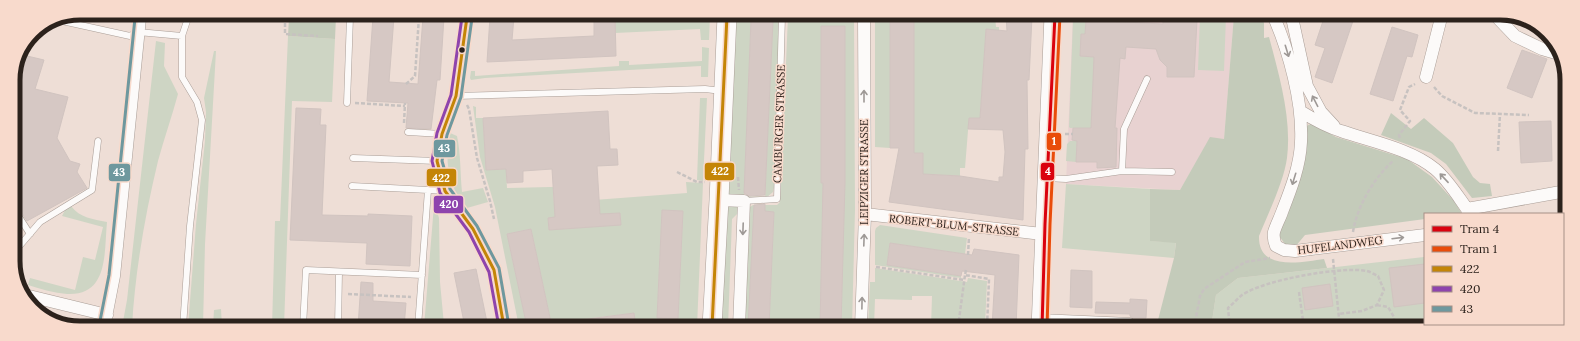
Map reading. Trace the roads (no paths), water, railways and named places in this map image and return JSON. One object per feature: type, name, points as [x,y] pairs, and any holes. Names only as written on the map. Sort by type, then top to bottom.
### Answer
[{"type":"main road","points":[[712,321],[727,20]]},
{"type":"street","points":[[105,321],[114,276],[140,20]]},
{"type":"street","points":[[467,20],[459,96],[442,134],[437,161],[445,191],[473,229],[494,270],[503,321]]},
{"type":"street","name":"LEIPZIGER STRASSE","points":[[861,321],[865,214],[864,20]]},
{"type":"street","points":[[1039,321],[1052,20]]},
{"type":"street","name":"HUFELANDWEG","points":[[1275,20],[1290,62],[1300,112],[1301,141],[1299,161],[1292,186],[1274,232],[1276,246],[1284,250],[1295,251],[1424,235]]},
{"type":"street","points":[[1292,20],[1307,86],[1321,112],[1339,131]]},
{"type":"street","points":[[1426,77],[1440,20]]},
{"type":"street","points":[[1500,20],[1515,36],[1553,52]]},
{"type":"street","points":[[1300,112],[1339,131],[1404,152],[1434,168],[1447,180],[1468,212],[1560,192]]},
{"type":"street","name":"CAMBURGER STRASSE","points":[[719,200],[744,201]]},
{"type":"street","points":[[739,321],[744,201]]},
{"type":"street","name":"ROBERT-BLUM-STRASSE","points":[[865,214],[1042,234]]},
{"type":"street","points":[[32,297],[107,314]]},
{"type":"lane","points":[[183,321],[190,226],[202,120],[197,102],[182,77],[182,36],[187,20]]},
{"type":"lane","points":[[347,103],[350,20]]},
{"type":"lane","name":"CAMBURGER STRASSE","points":[[744,201],[777,199],[782,20]]},
{"type":"lane","points":[[66,22],[130,36],[138,32],[182,36]]},
{"type":"lane","points":[[1122,172],[1124,129],[1147,79]]},
{"type":"lane","points":[[459,96],[705,89],[724,91]]},
{"type":"lane","points":[[408,132],[442,134]]},
{"type":"lane","points":[[20,245],[40,222],[92,190],[98,141]]},
{"type":"lane","points":[[353,158],[437,161]]},
{"type":"lane","points":[[1045,178],[1066,179],[1122,172],[1172,172]]},
{"type":"lane","points":[[352,186],[445,191]]},
{"type":"lane","points":[[418,321],[428,190]]},
{"type":"lane","points":[[20,218],[30,234]]},
{"type":"lane","points":[[304,321],[306,270],[422,275]]},
{"type":"lane","points":[[338,321],[339,272]]},
{"type":"tram line","name":"4","points":[[1042,321],[1045,224],[1055,20]]},
{"type":"tram line","name":"1","points":[[1047,321],[1050,224],[1060,20]]}]
